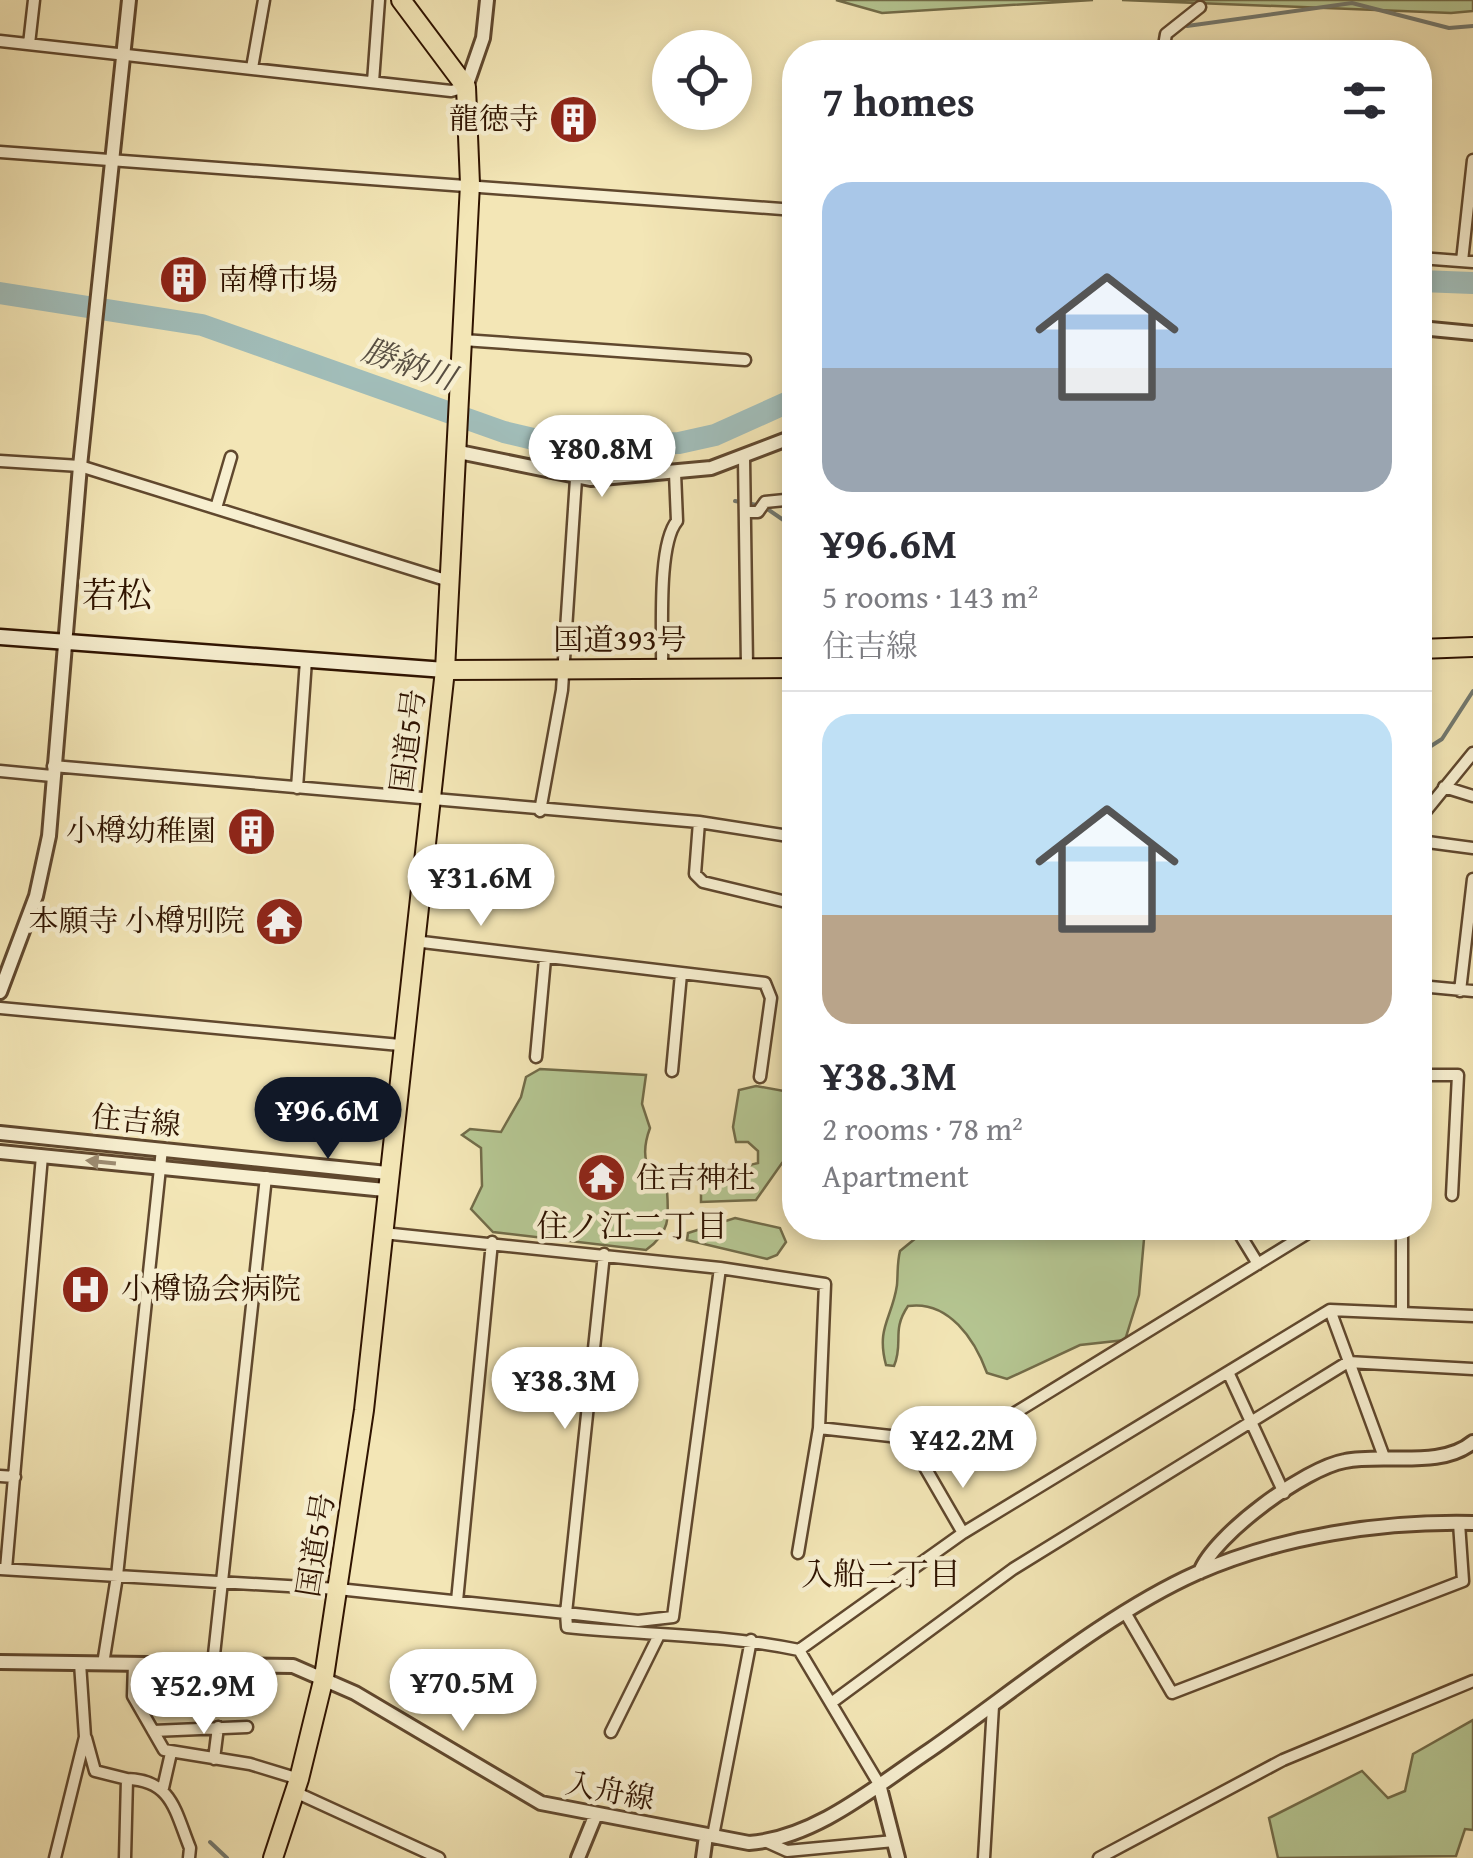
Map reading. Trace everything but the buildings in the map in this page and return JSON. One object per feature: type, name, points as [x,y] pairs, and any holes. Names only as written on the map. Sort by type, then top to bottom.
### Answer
[{"type":"highway","points":[[402,0],[466,87]]},
{"type":"highway","name":"国道5号","points":[[273,1858],[297,1786],[324,1677],[364,1410],[400,1045],[444,670],[459,452],[470,184],[466,87]]},
{"type":"highway","points":[[1432,649],[1473,647]]},
{"type":"highway","name":"国道393号","points":[[444,670],[782,667]]},
{"type":"main road","points":[[0,637],[444,670]]},
{"type":"street","points":[[29,44],[34,0]]},
{"type":"street","points":[[0,992],[36,896],[49,836],[80,466],[129,0]]},
{"type":"street","points":[[252,68],[264,0]]},
{"type":"street","points":[[373,82],[380,0]]},
{"type":"street","points":[[0,41],[451,91],[466,87],[483,38],[487,0]]},
{"type":"street","points":[[1165,40],[1166,34],[1200,8]]},
{"type":"street","points":[[0,152],[782,209]]},
{"type":"street","points":[[1432,259],[1467,262],[1473,160]]},
{"type":"street","points":[[1432,329],[1473,333]]},
{"type":"street","points":[[464,340],[745,360]]},
{"type":"street","points":[[459,452],[576,479],[676,472],[744,458],[782,442]]},
{"type":"street","points":[[216,508],[232,457]]},
{"type":"street","points":[[744,458],[747,666]]},
{"type":"street","points":[[0,461],[80,466],[449,581]]},
{"type":"street","points":[[662,668],[666,568],[670,530],[677,521],[676,472]]},
{"type":"street","points":[[540,811],[564,668],[576,479]]},
{"type":"street","points":[[746,512],[758,512],[764,502],[782,500]]},
{"type":"street","points":[[297,788],[306,660]]},
{"type":"street","points":[[1432,803],[1473,753]]},
{"type":"street","points":[[0,771],[53,771],[297,788],[699,822],[782,835]]},
{"type":"street","points":[[1444,788],[1473,796]]},
{"type":"street","points":[[699,822],[695,874],[703,882],[782,901]]},
{"type":"street","points":[[1432,843],[1473,848]]},
{"type":"street","points":[[1460,990],[1473,879]]},
{"type":"street","points":[[412,941],[765,983],[771,998],[760,1077]]},
{"type":"street","points":[[536,1057],[544,959]]},
{"type":"street","points":[[672,1071],[680,974]]},
{"type":"street","points":[[1432,987],[1473,992]]},
{"type":"street","points":[[0,1008],[400,1045]]},
{"type":"street","points":[[1432,1074],[1458,1075],[1452,1194]]},
{"type":"street","points":[[1458,1084],[1473,1084]]},
{"type":"street","name":"住吉線","points":[[0,1133],[162,1149],[386,1181]]},
{"type":"street","points":[[103,1664],[117,1576],[162,1149]]},
{"type":"street","name":"住吉線","points":[[0,1152],[266,1177],[386,1181]]},
{"type":"street","points":[[42,1156],[15,1477],[3,1569],[338,1590],[638,1621],[673,1617],[720,1268]]},
{"type":"street","points":[[213,1664],[266,1177]]},
{"type":"street","points":[[382,1233],[604,1254],[825,1284],[818,1428],[798,1552]]},
{"type":"street","points":[[1243,1240],[1258,1264]]},
{"type":"street","points":[[927,1468],[1297,1240]]},
{"type":"street","points":[[1402,1240],[1402,1313]]},
{"type":"street","points":[[456,1601],[492,1242]]},
{"type":"street","points":[[604,1254],[567,1627],[658,1637],[750,1640],[799,1650],[879,1784],[898,1858]]},
{"type":"street","points":[[1330,1310],[1384,1457]]},
{"type":"street","points":[[799,1650],[964,1533],[1330,1310],[1473,1316]]},
{"type":"street","points":[[832,1703],[1012,1569],[1348,1362],[1473,1369]]},
{"type":"street","points":[[1228,1372],[1284,1493]]},
{"type":"street","points":[[818,1428],[908,1438],[964,1533]]},
{"type":"street","points":[[1200,1572],[1218,1540],[1319,1470],[1342,1461],[1449,1456],[1473,1442]]},
{"type":"street","points":[[0,1476],[15,1477]]},
{"type":"street","points":[[767,1842],[793,1836],[879,1784],[1126,1614],[1200,1572],[1304,1538],[1466,1523],[1463,1580],[1172,1693],[1126,1614]]},
{"type":"street","points":[[611,1732],[658,1637]]},
{"type":"street","points":[[702,1858],[750,1640]]},
{"type":"street","name":"入舟線","points":[[0,1662],[292,1666],[324,1677],[541,1803],[709,1836],[767,1842]]},
{"type":"street","points":[[80,1663],[86,1738],[96,1772],[151,1780],[163,1788],[190,1848],[189,1858]]},
{"type":"street","points":[[134,1664],[133,1696],[159,1745],[171,1753],[250,1764],[439,1858]]},
{"type":"street","points":[[1099,1858],[1283,1760],[1473,1680]]},
{"type":"street","points":[[984,1858],[993,1706]]},
{"type":"street","points":[[214,1760],[218,1727]]},
{"type":"street","points":[[153,1731],[247,1727]]},
{"type":"street","points":[[55,1858],[86,1738]]},
{"type":"street","points":[[163,1788],[171,1753]]},
{"type":"street","points":[[124,1858],[127,1779]]},
{"type":"street","points":[[578,1858],[596,1814]]},
{"type":"street","points":[[767,1842],[787,1851],[826,1853],[894,1842]]},
{"type":"green space","points":[[836,0],[1093,0],[882,13]]},
{"type":"green space","points":[[1122,0],[1473,0],[1473,11],[1451,13]]},
{"type":"green space","points":[[540,1069],[646,1075],[642,1104],[650,1128],[646,1162],[667,1190],[668,1209],[664,1231],[646,1250],[493,1232],[471,1209],[482,1186],[481,1148],[462,1135],[470,1129],[501,1132],[521,1097],[526,1077]]},
{"type":"green space","points":[[756,1086],[782,1091],[782,1163],[756,1200],[701,1202],[701,1185],[758,1163],[758,1151],[748,1142],[736,1142],[733,1127],[739,1090]]},
{"type":"green space","points":[[735,1218],[780,1228],[786,1242],[777,1255],[767,1259],[687,1240],[688,1233]]},
{"type":"green space","points":[[913,1240],[1144,1240],[1139,1295],[1125,1340],[1080,1345],[1007,1379],[987,1373],[968,1336],[948,1316],[923,1306],[908,1306],[900,1323],[894,1366],[886,1365],[884,1332],[895,1297],[900,1251]]},
{"type":"green space","points":[[1473,1720],[1473,1830],[1465,1829],[1456,1856],[1278,1858],[1269,1818],[1362,1771],[1388,1798],[1405,1791],[1413,1754]]},
{"type":"waterway","points":[[264,30],[269,0]]},
{"type":"waterway","points":[[1187,26],[1352,3],[1449,28],[1473,26]]},
{"type":"waterway","name":"勝納川","points":[[1432,281],[1473,283]]},
{"type":"waterway","name":"勝納川","points":[[0,293],[202,325],[504,432],[563,446],[679,443],[715,435],[782,405]]},
{"type":"waterway","points":[[735,501],[757,505]]},
{"type":"waterway","points":[[766,508],[782,519]]},
{"type":"waterway","points":[[1432,745],[1442,739],[1473,691]]},
{"type":"waterway","points":[[210,1842],[227,1858]]},
{"type":"place","name":"龍徳寺","points":[[574,119]]},
{"type":"place","name":"南樽市場","points":[[183,280]]},
{"type":"place","name":"小樽幼稚園","points":[[251,831]]},
{"type":"place","name":"本願寺 小樽別院","points":[[280,921]]},
{"type":"place","name":"住吉神社","points":[[601,1178]]},
{"type":"place","name":"小樽協会病院","points":[[86,1289]]},
{"type":"district","name":"若松","points":[[117,595]]},
{"type":"district","name":"住ノ江二丁目","points":[[632,1226]]},
{"type":"district","name":"入船二丁目","points":[[881,1574]]}]
